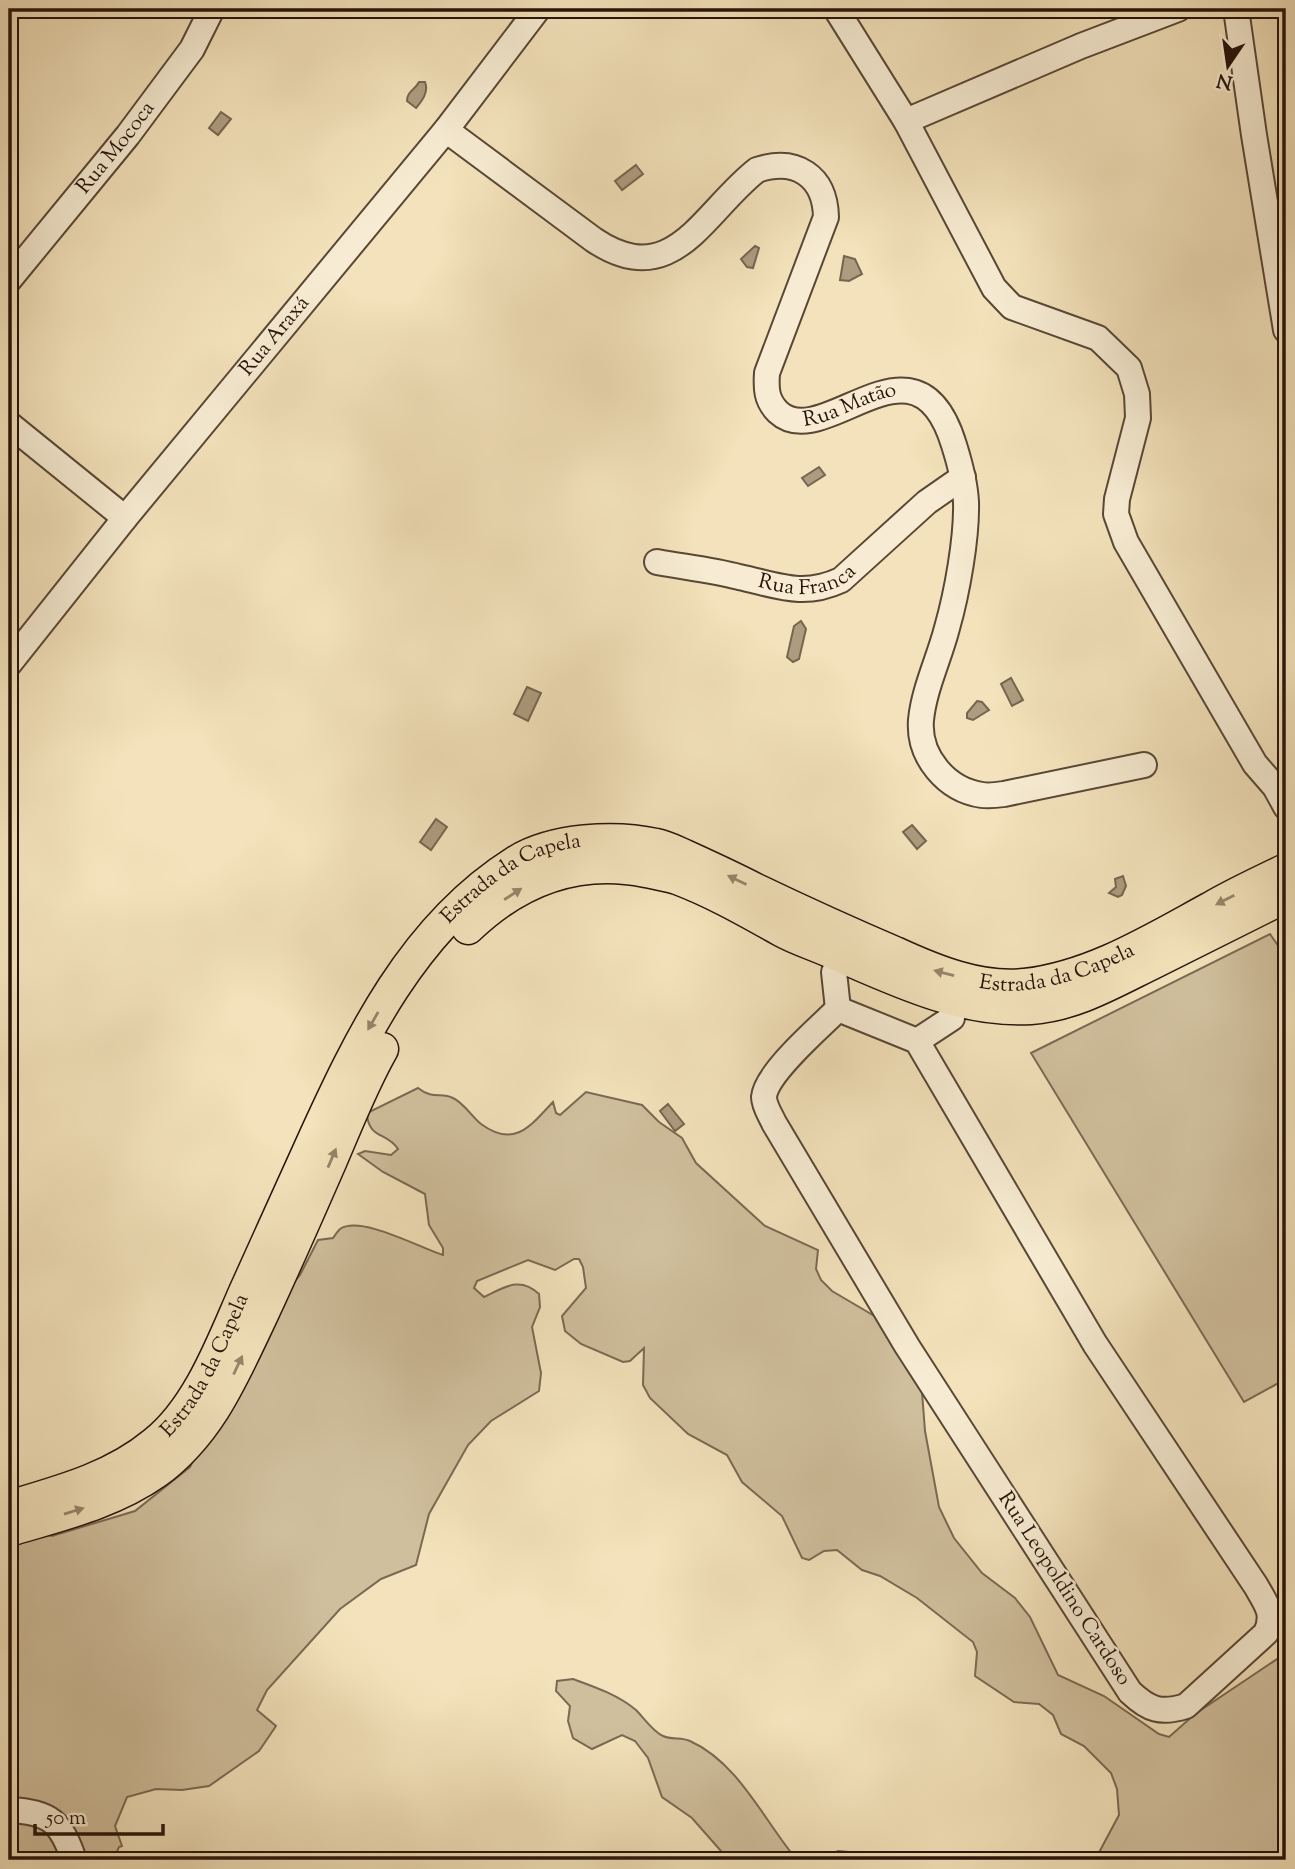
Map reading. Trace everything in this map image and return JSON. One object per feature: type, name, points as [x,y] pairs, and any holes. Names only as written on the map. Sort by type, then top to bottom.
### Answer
[{"type":"main road","name":"Estrada da Capela","points":[[9,1507],[58,1493],[113,1472],[156,1443],[174,1424],[212,1366],[323,1121],[371,1023],[404,970],[440,925],[519,860],[551,848],[588,841],[621,840],[660,845],[887,977],[975,1004],[1031,1008],[1067,1002],[1111,983],[1286,896]]},
{"type":"main road","name":"Estrada da Capela","points":[[9,1530],[102,1502],[128,1488],[184,1448],[206,1422],[228,1387],[379,1054],[413,995],[446,948],[477,919],[519,889],[557,873],[622,867],[674,877],[791,923],[937,972],[980,982],[1021,985],[1071,976],[1145,945],[1286,870]]},
{"type":"main road","points":[[791,923],[772,937],[792,951],[892,1002],[968,1023],[990,1018],[1010,1007]]},
{"type":"street","name":"Rua Mococa","points":[[9,280],[128,135],[192,49],[212,9]]},
{"type":"street","name":"Rua Araxá","points":[[9,664],[125,518],[446,130],[538,9]]},
{"type":"street","points":[[836,9],[906,121],[994,288],[1005,302],[1012,307],[1098,338],[1129,368],[1137,394],[1138,418],[1117,499],[1116,514],[1125,542],[1255,764],[1275,787],[1286,807]]},
{"type":"street","points":[[906,121],[1178,9]]},
{"type":"street","points":[[1236,9],[1286,330]]},
{"type":"street","name":"Rua Matão","points":[[446,130],[612,253],[634,258],[656,256],[677,248],[757,170],[786,165],[806,173],[820,189],[826,202],[826,217],[767,373],[766,389],[769,401],[788,418],[800,419],[814,418],[891,391],[913,392],[935,404],[942,414],[948,425],[963,477],[966,505],[962,550],[948,627],[921,722],[923,743],[931,762],[945,778],[962,789],[983,795],[1004,794],[1144,765]]},
{"type":"street","points":[[9,424],[125,518]]},
{"type":"street","name":"Rua Franca","points":[[657,562],[738,576],[791,590],[823,588],[841,580],[927,502],[963,477]]},
{"type":"street","points":[[834,972],[838,1009],[917,1041],[952,1018]]},
{"type":"street","name":"Rua Leopoldino Cardoso","points":[[838,1009],[776,1072],[767,1085],[764,1100],[774,1123],[907,1346],[1130,1692],[1144,1705],[1158,1710],[1171,1711],[1186,1706],[1266,1633],[1270,1622],[1269,1611],[1256,1586],[1095,1344],[917,1041]]},
{"type":"street","points":[[9,1810],[46,1817],[60,1826],[74,1860]]},
{"type":"shaded area","points":[[419,82],[425,82],[426,89],[416,108],[407,98]]},
{"type":"shaded area","points":[[221,112],[231,119],[218,135],[209,128]]},
{"type":"shaded area","points":[[636,165],[643,174],[622,190],[615,181]]},
{"type":"shaded area","points":[[755,246],[759,248],[753,268],[747,267],[741,259]]},
{"type":"shaded area","points":[[844,256],[855,259],[862,274],[849,281],[840,280]]},
{"type":"shaded area","points":[[819,467],[825,475],[808,486],[802,478]]},
{"type":"shaded area","points":[[801,621],[806,629],[799,659],[793,662],[787,657],[794,626]]},
{"type":"shaded area","points":[[1011,678],[1023,700],[1012,706],[1001,684]]},
{"type":"shaded area","points":[[527,687],[541,693],[528,721],[514,714]]},
{"type":"shaded area","points":[[977,701],[982,702],[989,710],[973,720],[967,718],[967,713]]},
{"type":"shaded area","points":[[436,819],[447,827],[431,850],[420,842]]},
{"type":"shaded area","points":[[912,825],[926,841],[917,849],[903,832]]},
{"type":"shaded area","points":[[1123,876],[1126,886],[1122,895],[1118,897],[1109,893],[1116,887],[1115,879]]},
{"type":"shaded area","points":[[1270,934],[1286,957],[1286,1379],[1244,1402],[1031,1053]]},
{"type":"shaded area","points":[[418,1088],[428,1094],[453,1098],[481,1124],[503,1134],[513,1134],[530,1126],[553,1102],[556,1113],[560,1115],[586,1092],[642,1105],[659,1122],[682,1138],[696,1163],[765,1226],[818,1250],[816,1269],[821,1280],[832,1291],[888,1324],[898,1338],[922,1392],[925,1431],[939,1507],[954,1538],[982,1573],[1015,1598],[1030,1617],[1058,1675],[1104,1696],[1159,1734],[1169,1737],[1195,1714],[1286,1653],[1286,1860],[1095,1860],[1119,1815],[1117,1789],[1111,1773],[1084,1746],[1061,1734],[1053,1715],[1039,1704],[1014,1702],[975,1676],[977,1652],[973,1642],[917,1598],[880,1576],[862,1570],[837,1550],[824,1551],[809,1560],[802,1558],[782,1516],[742,1482],[727,1455],[688,1434],[650,1398],[643,1385],[644,1348],[630,1361],[623,1362],[581,1344],[565,1331],[562,1316],[586,1288],[583,1267],[579,1259],[574,1259],[555,1270],[528,1260],[477,1281],[474,1288],[484,1297],[519,1284],[539,1294],[540,1307],[532,1327],[541,1373],[539,1391],[491,1421],[468,1445],[429,1514],[416,1565],[381,1579],[340,1609],[267,1690],[257,1710],[276,1726],[259,1751],[209,1786],[182,1790],[156,1789],[127,1797],[115,1826],[122,1846],[113,1860],[9,1860],[9,1544],[52,1536],[135,1511],[190,1467],[244,1356],[281,1298],[300,1275],[318,1240],[333,1238],[340,1229],[362,1226],[391,1234],[443,1255],[443,1248],[429,1225],[425,1194],[383,1172],[358,1154],[365,1151],[391,1155],[398,1149],[374,1131],[367,1113]]},
{"type":"shaded area","points":[[668,1104],[684,1124],[675,1131],[660,1111]]},
{"type":"shaded area","points":[[573,1679],[622,1700],[636,1710],[659,1734],[687,1740],[723,1763],[750,1794],[797,1860],[724,1860],[721,1851],[692,1818],[662,1797],[648,1758],[635,1741],[622,1735],[592,1749],[573,1738],[568,1721],[570,1706],[556,1691],[557,1681]]},
{"type":"shaded area","points":[[838,1851],[881,1855],[895,1860],[818,1860]]}]
